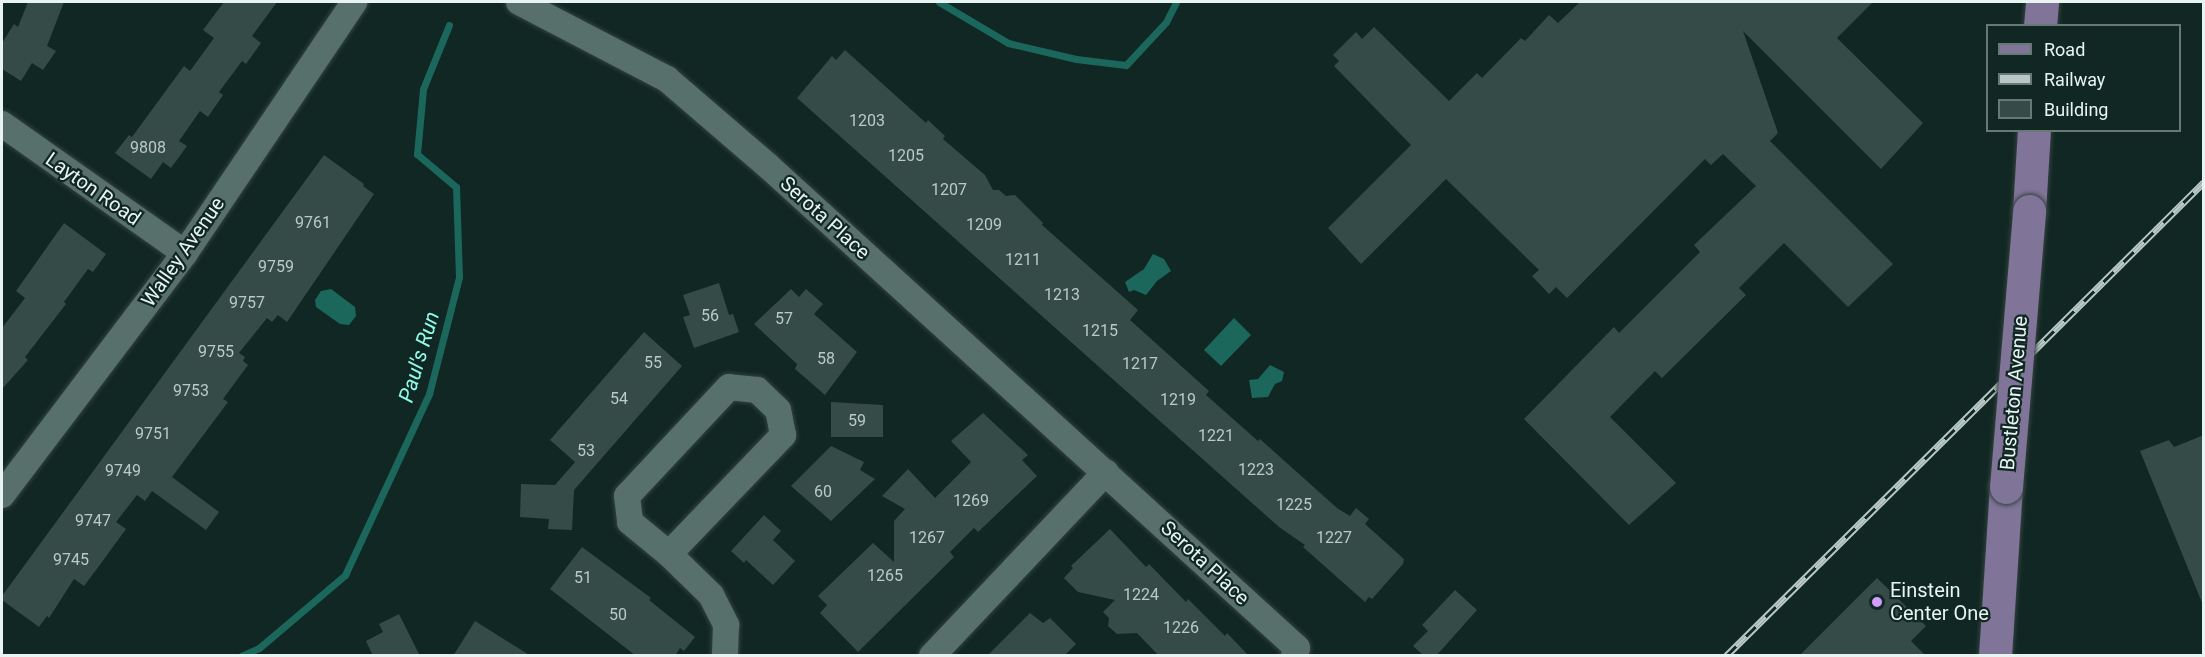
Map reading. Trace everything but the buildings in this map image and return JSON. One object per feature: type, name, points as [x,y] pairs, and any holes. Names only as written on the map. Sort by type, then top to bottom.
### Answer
[{"type":"main road","points":[[2040,24],[2042,2]]},
{"type":"main road","name":"Bustleton Avenue","points":[[1995,656],[2034,132]]},
{"type":"street","name":"Walley Avenue","points":[[2,495],[185,253],[354,2]]},
{"type":"street","name":"Serota Place","points":[[519,2],[667,79],[767,165],[1106,472],[1297,648],[1294,656]]},
{"type":"street","name":"Layton Road","points":[[2,124],[185,253]]},
{"type":"street","points":[[669,554],[783,435],[778,410],[757,390],[729,387],[627,496],[630,522],[669,554],[711,595],[726,625],[725,656]]},
{"type":"street","points":[[932,656],[1106,472]]},
{"type":"shaded area","points":[[1153,254],[1164,259],[1171,271],[1157,281],[1146,295],[1134,290],[1129,292],[1125,282],[1144,269]]},
{"type":"shaded area","points":[[331,289],[355,307],[356,316],[349,325],[340,324],[316,307],[315,300],[321,291]]},
{"type":"shaded area","points":[[1234,318],[1251,335],[1221,366],[1204,350]]},
{"type":"shaded area","points":[[1270,365],[1284,372],[1282,381],[1275,384],[1268,397],[1252,398],[1249,380],[1258,379]]},
{"type":"waterway","points":[[939,2],[1008,43],[1076,59],[1126,65],[1166,22],[1176,2]]},
{"type":"waterway","name":"Paul's Run","points":[[241,656],[259,648],[345,575],[429,394],[459,277],[456,187],[417,154],[423,89],[449,25]]},
{"type":"railway","points":[[1726,656],[2204,182]]},
{"type":"place","name":"Einstein Center One","points":[[1877,602]]}]
